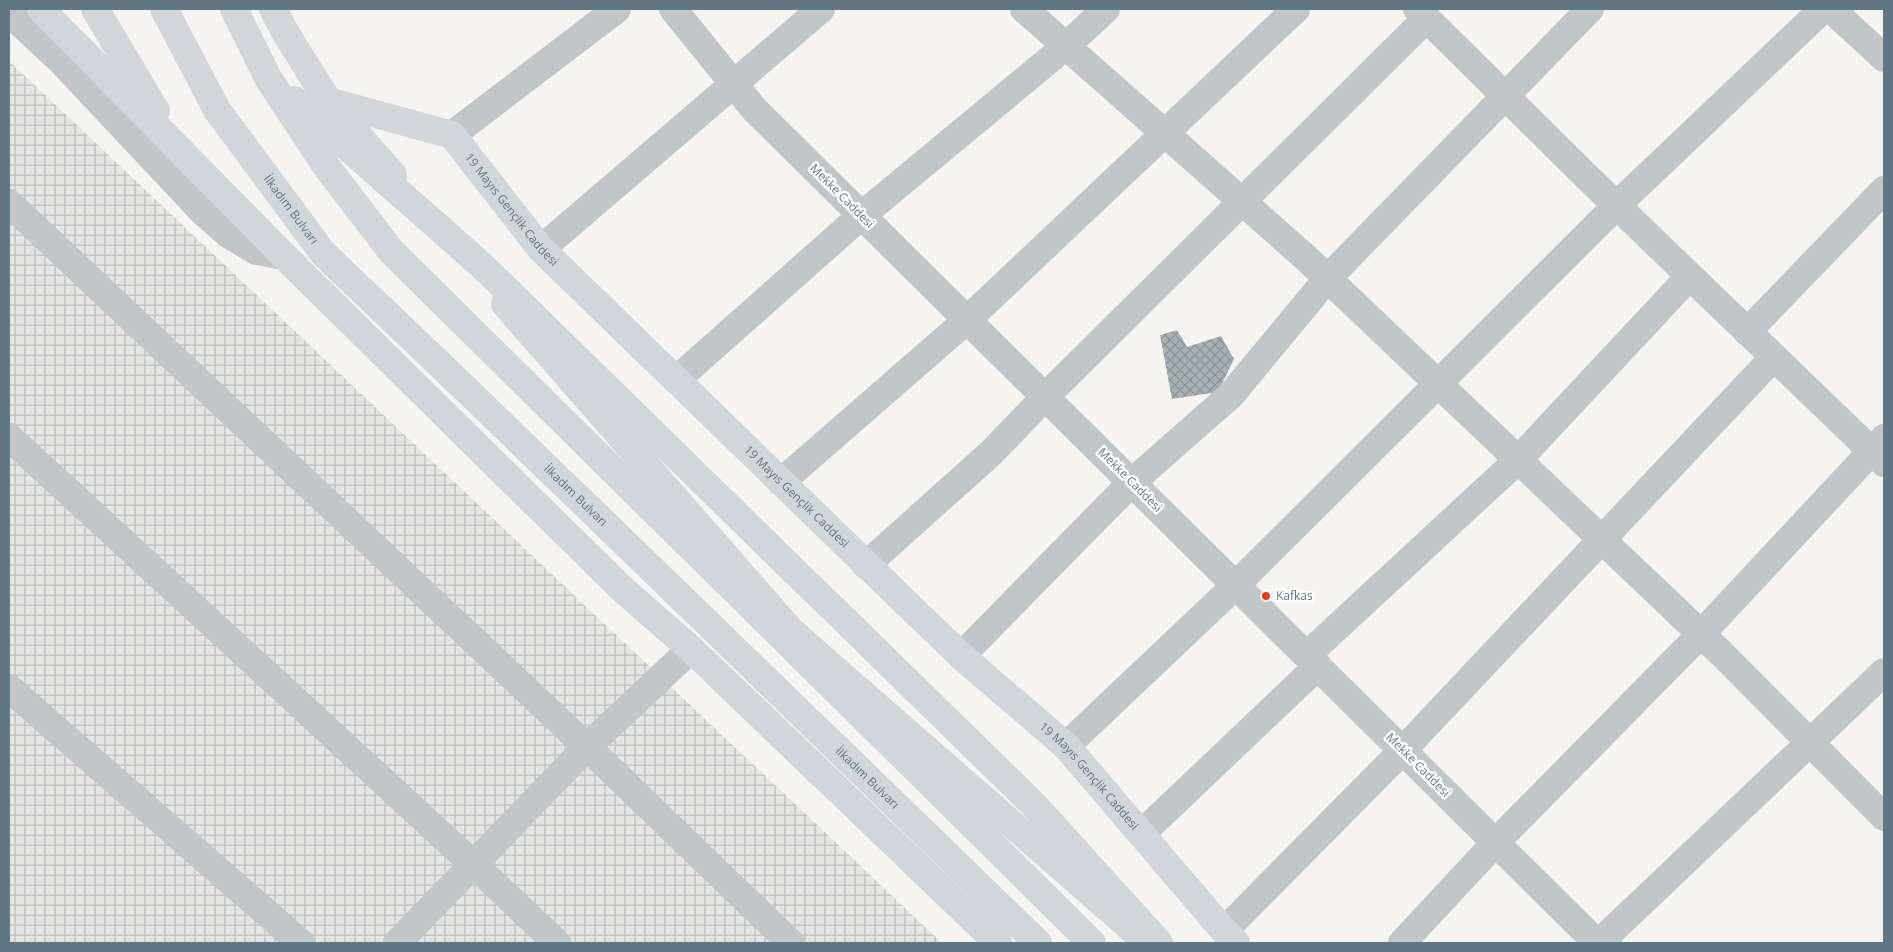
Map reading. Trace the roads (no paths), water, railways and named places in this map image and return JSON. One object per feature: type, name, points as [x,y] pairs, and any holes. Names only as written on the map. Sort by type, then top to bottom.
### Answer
[{"type":"main road","points":[[41,9],[284,256],[621,588],[691,649],[998,943]]},
{"type":"main road","points":[[95,9],[178,147]]},
{"type":"main road","name":"İlkadım Bulvarı","points":[[164,9],[216,110],[323,253],[490,412],[1038,943]]},
{"type":"main road","points":[[234,9],[268,78],[326,166],[391,251],[1092,943]]},
{"type":"main road","points":[[273,9],[328,101],[791,631],[1148,943]]},
{"type":"main road","points":[[268,78],[479,263],[1034,805],[1158,943]]},
{"type":"main road","points":[[328,101],[452,135]]},
{"type":"main road","name":"19 Mayıs Gençlik Caddesi","points":[[452,135],[541,249],[961,656],[1066,746],[1230,937]]},
{"type":"street","points":[[452,135],[617,9]]},
{"type":"street","name":"Mekke Caddesi","points":[[672,9],[754,109],[1598,943]]},
{"type":"street","points":[[541,249],[821,9]]},
{"type":"street","points":[[1024,9],[1327,278],[1701,634],[1884,817]]},
{"type":"street","points":[[676,380],[862,215],[1066,46],[1106,9]]},
{"type":"street","points":[[781,482],[967,320],[1163,132],[1296,9]]},
{"type":"street","points":[[961,656],[1132,482],[1231,395],[1327,278],[1590,9]]},
{"type":"street","points":[[1066,746],[1236,585],[1617,205],[1824,9]]},
{"type":"street","points":[[1831,9],[1884,58]]},
{"type":"street","points":[[866,565],[991,454],[1045,397],[1243,203],[1422,14],[1747,332],[1880,451],[1496,842],[1402,943]]},
{"type":"street","points":[[9,16],[17,20],[60,60],[202,211],[228,234],[256,251],[284,256]]},
{"type":"street","points":[[1747,332],[1884,190]]},
{"type":"street","points":[[9,204],[587,747],[791,943]]},
{"type":"street","points":[[1141,834],[1312,660],[1518,460],[1690,276]]},
{"type":"street","points":[[1230,937],[1403,750],[1774,357]]},
{"type":"street","points":[[9,437],[474,864],[557,943]]},
{"type":"street","points":[[397,943],[587,747],[691,649]]},
{"type":"street","points":[[1598,943],[1884,672]]},
{"type":"street","points":[[9,688],[301,943]]},
{"type":"place","name":"Kafkas","points":[[1266,596]]}]
